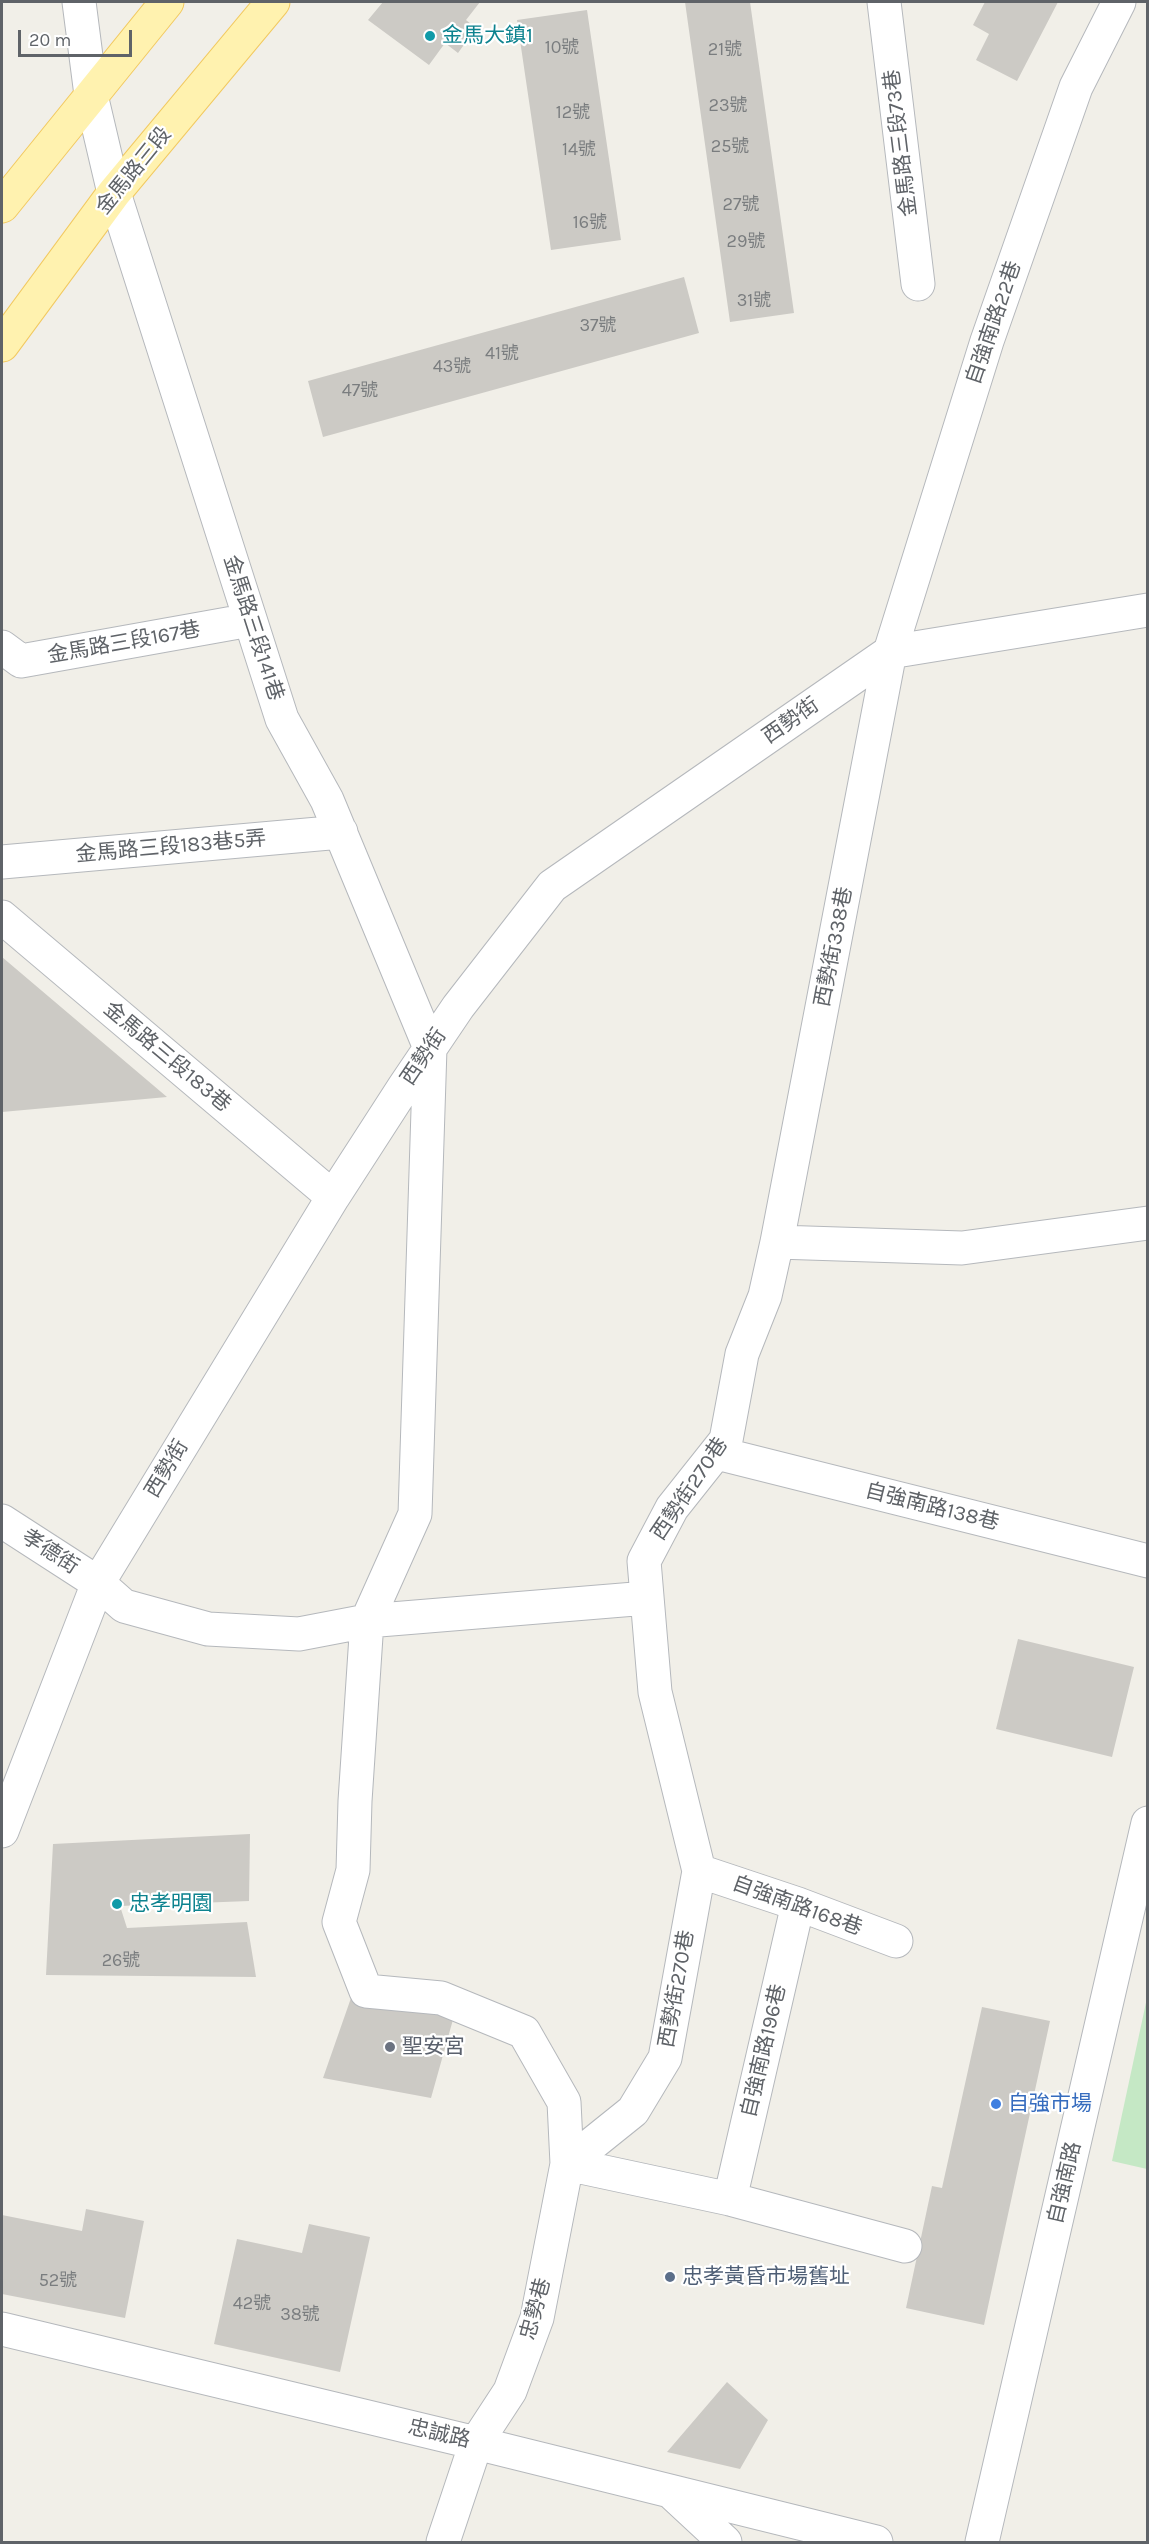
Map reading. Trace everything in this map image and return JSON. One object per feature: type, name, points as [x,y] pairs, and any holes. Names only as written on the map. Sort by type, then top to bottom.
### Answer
[{"type":"main road","points":[[2,206],[167,2]]},
{"type":"main road","name":"金馬路三段","points":[[2,345],[114,193],[273,2]]},
{"type":"street","name":"金馬路三段141巷","points":[[80,2],[91,95],[114,193],[282,719],[327,800],[430,1048]]},
{"type":"street","name":"金馬路三段73巷","points":[[884,2],[918,284]]},
{"type":"street","name":"自強南路22巷","points":[[890,652],[998,308],[1076,87],[1119,2]]},
{"type":"street","name":"西勢街","points":[[2,1831],[98,1583],[333,1197],[430,1048],[458,1007],[552,886],[890,652],[1148,610]]},
{"type":"street","name":"金馬路三段167巷","points":[[2,647],[21,661],[250,620]]},
{"type":"street","name":"西勢街338巷","points":[[777,1242],[890,652]]},
{"type":"street","name":"金馬路三段183巷5弄","points":[[2,862],[341,832]]},
{"type":"street","name":"金馬路三段183巷","points":[[2,917],[333,1197]]},
{"type":"street","points":[[430,1048],[415,1514],[367,1621],[353,1870],[339,1922],[349,1951],[366,1991],[441,1998],[524,2032],[564,2102],[567,2164],[730,2199],[905,2246]]},
{"type":"street","points":[[777,1242],[962,1248],[1148,1223]]},
{"type":"street","name":"西勢街270巷","points":[[567,2164],[633,2111],[665,2058],[699,1871],[655,1692],[644,1561],[672,1508],[726,1440],[742,1354],[765,1296],[777,1242]]},
{"type":"street","name":"自強南路138巷","points":[[717,1453],[1148,1561]]},
{"type":"street","name":"孝德街","points":[[2,1521],[98,1583]]},
{"type":"street","points":[[98,1583],[124,1606],[208,1629],[299,1634],[367,1621],[647,1598]]},
{"type":"street","name":"自強南路","points":[[982,2542],[1148,1823]]},
{"type":"street","name":"自強南路168巷","points":[[699,1871],[798,1904],[896,1941]]},
{"type":"street","name":"自強南路196巷","points":[[730,2199],[798,1904]]},
{"type":"street","name":"忠勢巷","points":[[443,2542],[476,2443],[510,2391],[537,2318],[567,2164]]},
{"type":"street","name":"忠誠路","points":[[2,2330],[476,2443],[876,2542]]},
{"type":"street","points":[[670,2491],[725,2542]]},
{"type":"green space","points":[[1147,1998],[1147,2169],[1112,2161]]},
{"type":"building","name":"金馬大鎮1","points":[[383,2],[480,2],[466,20],[476,28],[458,53],[445,43],[429,65],[368,20]]},
{"type":"building","points":[[685,2],[750,2],[794,313],[730,322]]},
{"type":"building","points":[[985,2],[1058,2],[1017,81],[976,60],[989,34],[973,25]]},
{"type":"building","points":[[587,10],[621,240],[551,250],[517,20]]},
{"type":"building","points":[[684,277],[699,333],[323,437],[308,381]]},
{"type":"building","points":[[2,957],[167,1097],[2,1112]]},
{"type":"building","points":[[1018,1639],[1134,1667],[1112,1757],[996,1729]]},
{"type":"building","name":"忠孝明園","points":[[250,1834],[249,1901],[120,1906],[127,1928],[247,1922],[256,1977],[46,1975],[53,1844]]},
{"type":"building","name":"聖安宮","points":[[351,1998],[454,2016],[431,2098],[323,2078]]},
{"type":"building","name":"自強市場","points":[[982,2007],[1050,2021],[984,2325],[906,2308],[932,2186],[942,2188]]},
{"type":"building","points":[[86,2209],[144,2221],[125,2318],[2,2294],[2,2215],[82,2231]]},
{"type":"building","points":[[309,2224],[370,2237],[340,2372],[214,2344],[237,2239],[302,2253]]},
{"type":"building","points":[[727,2382],[768,2420],[740,2469],[667,2452]]},
{"type":"place","name":"金馬大鎮1","points":[[430,36]]},
{"type":"place","name":"忠孝明園","points":[[117,1904]]},
{"type":"place","name":"聖安宮","points":[[390,2047]]},
{"type":"place","name":"自強市場","points":[[996,2104]]},
{"type":"place","name":"忠孝黃昏市場舊址","points":[[670,2277]]}]
